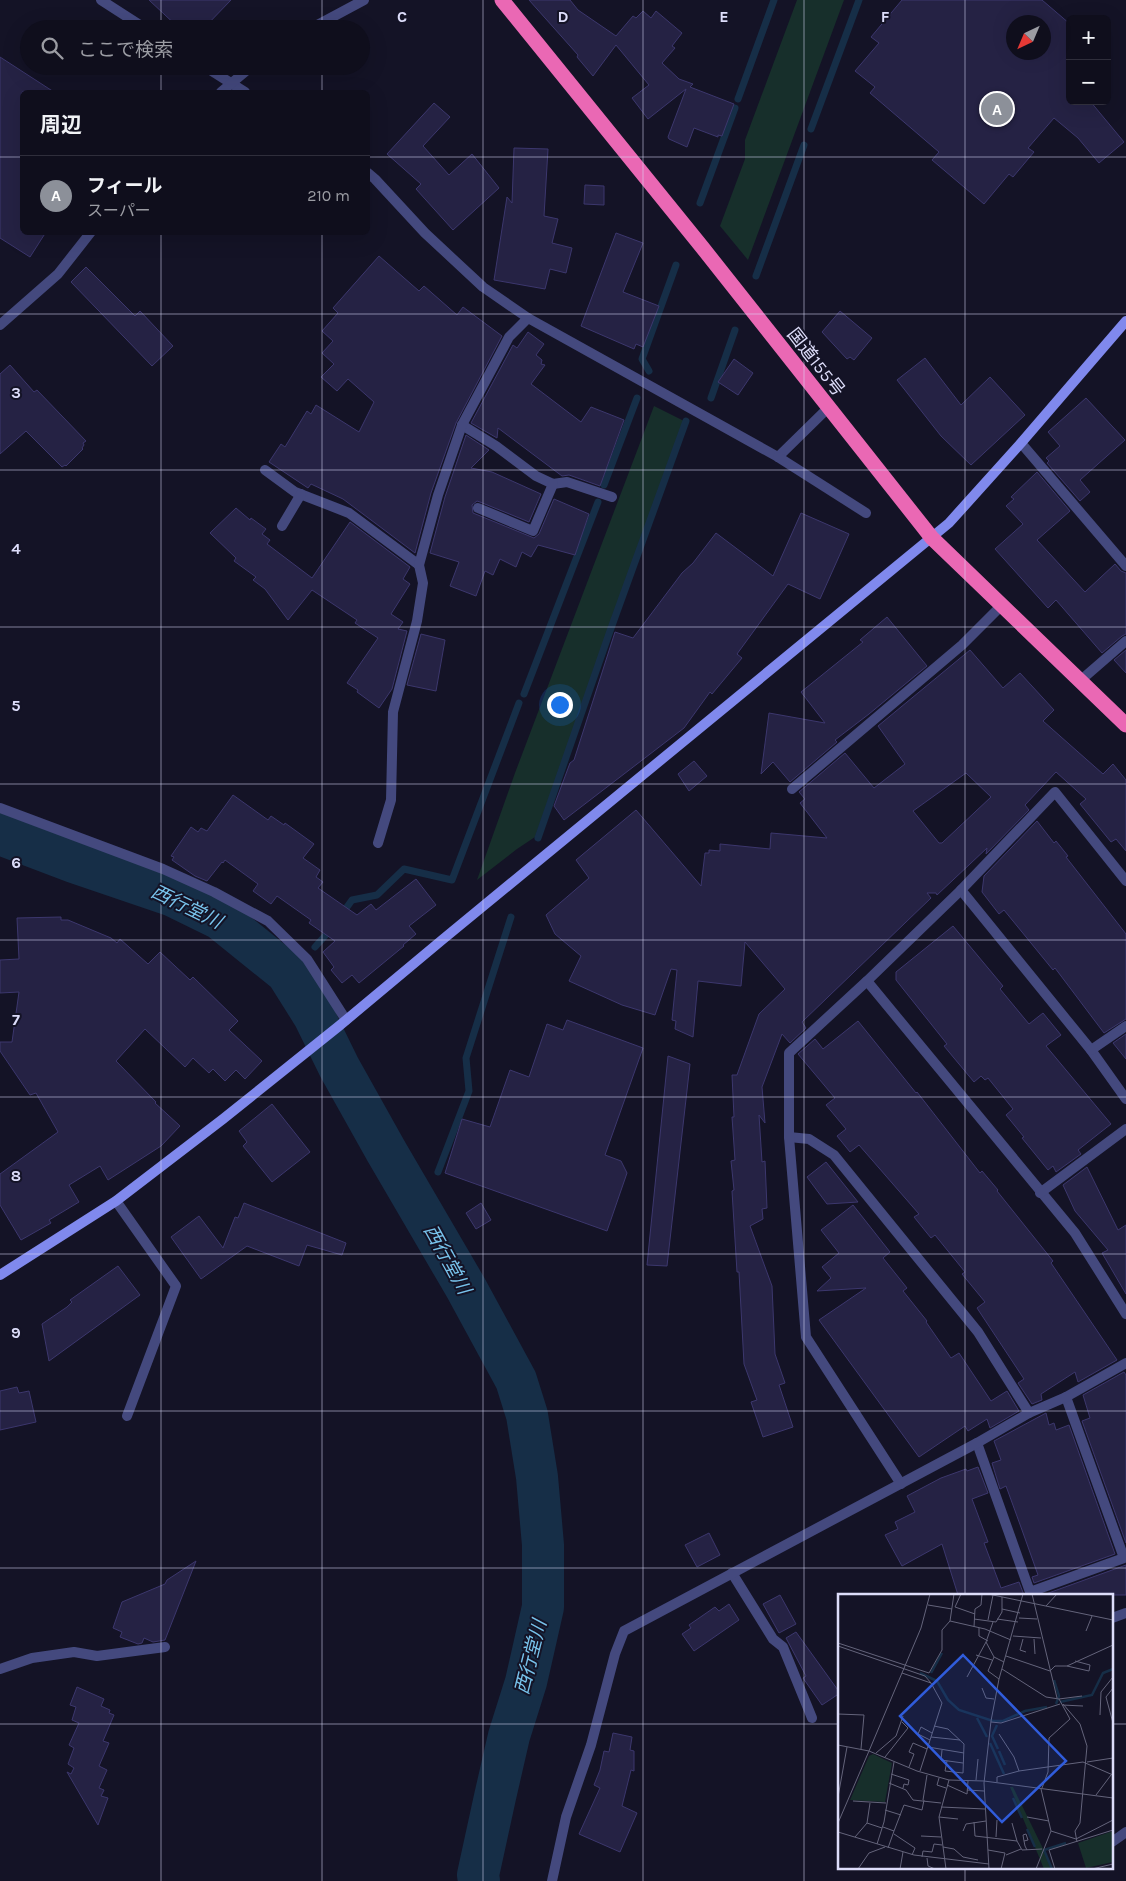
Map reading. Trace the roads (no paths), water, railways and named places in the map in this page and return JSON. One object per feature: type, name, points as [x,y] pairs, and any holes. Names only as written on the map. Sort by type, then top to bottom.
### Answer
[{"type":"highway","name":"国道155号","points":[[502,0],[702,247],[932,538],[1126,725]]},
{"type":"street","points":[[101,0],[132,20]]},
{"type":"street","points":[[327,20],[364,0]]},
{"type":"street","points":[[218,75],[242,90]]},
{"type":"street","points":[[224,90],[242,75]]},
{"type":"street","points":[[370,175],[425,234],[483,287],[528,318],[778,457],[866,513]]},
{"type":"street","points":[[0,325],[58,274],[89,235]]},
{"type":"street","points":[[378,843],[391,800],[393,712],[417,621],[423,583],[420,565],[438,496],[462,425],[509,337],[528,318]]},
{"type":"street","points":[[0,1275],[116,1201],[223,1119],[343,1023],[932,538],[949,523],[1021,443],[1126,321]]},
{"type":"street","points":[[778,457],[828,408]]},
{"type":"street","points":[[462,425],[496,446],[536,476],[553,484],[567,482],[612,497]]},
{"type":"street","points":[[1021,443],[1126,566]]},
{"type":"street","points":[[265,470],[302,494],[349,513],[420,565]]},
{"type":"street","points":[[478,508],[533,531],[553,484]]},
{"type":"street","points":[[282,526],[302,494]]},
{"type":"street","points":[[792,789],[962,646],[1002,605]]},
{"type":"street","points":[[1081,680],[1126,640]]},
{"type":"street","points":[[900,1484],[806,1337],[789,1137],[789,1053],[867,982],[961,890],[1056,792],[1126,882]]},
{"type":"street","points":[[0,808],[163,869],[214,892],[268,921],[307,959],[343,1023]]},
{"type":"street","points":[[961,890],[1090,1050],[1126,1100]]},
{"type":"street","points":[[867,982],[1075,1233],[1126,1314]]},
{"type":"street","points":[[1090,1050],[1126,1026]]},
{"type":"street","points":[[1040,1193],[1126,1129]]},
{"type":"street","points":[[789,1137],[809,1139],[834,1156],[978,1332],[1029,1413]]},
{"type":"street","points":[[116,1201],[176,1286],[127,1416]]},
{"type":"street","points":[[552,1881],[566,1817],[591,1745],[615,1654],[624,1631],[978,1443],[1029,1413],[1066,1397],[1126,1363]]},
{"type":"street","points":[[978,1443],[1030,1592],[1124,1558],[1066,1397]]},
{"type":"street","points":[[732,1573],[773,1639],[783,1648],[812,1718]]},
{"type":"street","points":[[1114,1617],[1126,1613]]},
{"type":"street","points":[[0,1669],[32,1658],[74,1652],[97,1656],[165,1647]]},
{"type":"street","points":[[1114,1841],[1126,1832]]},
{"type":"waterway","points":[[738,99],[774,0]]},
{"type":"waterway","points":[[811,129],[859,0]]},
{"type":"waterway","points":[[700,203],[735,108]]},
{"type":"waterway","points":[[756,276],[804,145]]},
{"type":"waterway","points":[[649,371],[642,359],[676,265]]},
{"type":"waterway","points":[[711,398],[735,330]]},
{"type":"waterway","points":[[604,485],[637,398]]},
{"type":"waterway","points":[[538,838],[686,421]]},
{"type":"waterway","points":[[524,694],[598,502]]},
{"type":"waterway","points":[[342,914],[352,900],[377,895],[404,869],[452,880],[519,703]]},
{"type":"waterway","name":"西行堂川","points":[[0,834],[74,862],[171,895],[220,919],[287,973],[314,1016],[339,1067],[466,1288],[516,1380],[527,1415],[537,1477],[543,1545],[543,1607],[526,1682],[509,1736],[478,1875],[479,1881]]},
{"type":"waterway","points":[[438,1172],[469,1091],[466,1058],[511,917]]},
{"type":"waterway","points":[[315,947],[332,928]]},
{"type":"place","name":"フィール","points":[[997,109]]}]
